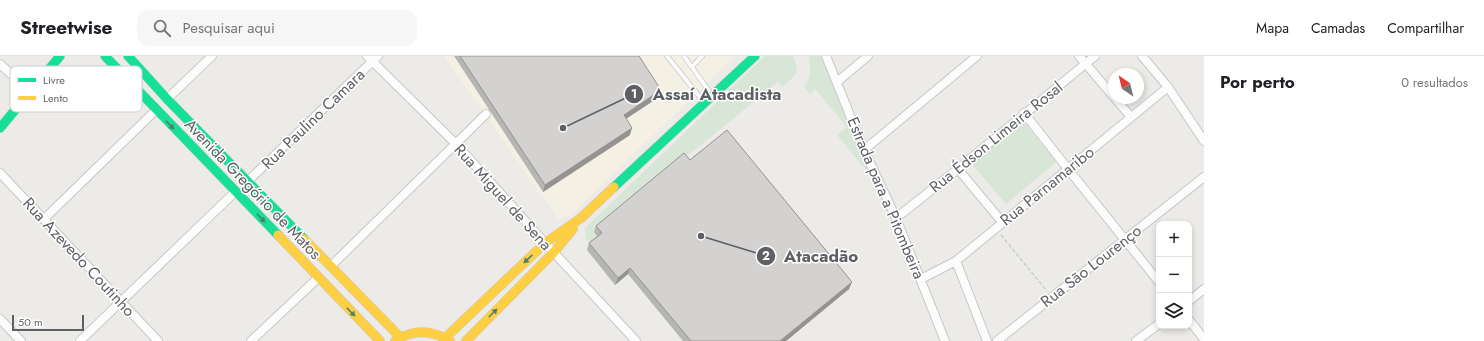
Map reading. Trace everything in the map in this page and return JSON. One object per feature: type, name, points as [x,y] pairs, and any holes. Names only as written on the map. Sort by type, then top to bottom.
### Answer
[{"type":"street","points":[[51,66],[60,56]]},
{"type":"street","name":"Avenida Gregório de Matos","points":[[105,56],[114,66]]},
{"type":"street","name":"Avenida Gregório de Matos","points":[[128,56],[137,66]]},
{"type":"street","points":[[168,99],[212,56]]},
{"type":"street","points":[[448,339],[545,244],[581,218],[755,56]]},
{"type":"street","name":"Estrada para a Pitombeira","points":[[826,56],[864,150],[896,218],[945,341]]},
{"type":"street","points":[[837,82],[868,56]]},
{"type":"street","points":[[864,150],[977,56]]},
{"type":"street","points":[[1079,56],[1108,89]]},
{"type":"street","name":"Rua Édson Limeira Rosal","points":[[896,218],[1095,56]]},
{"type":"street","points":[[1142,56],[1168,87],[1204,142]]},
{"type":"street","name":"Rua Miguel de Sena","points":[[372,58],[456,144],[545,244],[636,341]]},
{"type":"street","name":"Rua Paulino Camara","points":[[248,182],[372,58]]},
{"type":"street","points":[[0,64],[10,73]]},
{"type":"street","name":"Avenida Gregório de Matos","points":[[142,71],[331,266],[397,339],[415,332],[431,332],[448,339]]},
{"type":"street","name":"Rua Parnamaribo","points":[[921,279],[956,261],[1168,87]]},
{"type":"street","name":"Avenida Gregório de Matos","points":[[142,95],[380,341]]},
{"type":"street","points":[[1121,104],[1131,117]]},
{"type":"street","points":[[44,220],[156,110]]},
{"type":"street","points":[[0,128],[13,112]]},
{"type":"street","points":[[1024,113],[1156,278]]},
{"type":"street","points":[[331,266],[486,114]]},
{"type":"street","points":[[958,169],[1002,222]]},
{"type":"street","name":"Rua Azevedo Coutinho","points":[[0,173],[158,341]]},
{"type":"street","name":"Rua São Lourenço","points":[[997,341],[1204,177]]},
{"type":"street","points":[[80,341],[235,192]]},
{"type":"street","points":[[466,341],[554,252],[581,218]]},
{"type":"street","points":[[956,261],[987,341]]},
{"type":"street","points":[[251,341],[318,278]]},
{"type":"street","points":[[1192,299],[1204,289]]},
{"type":"street","points":[[0,319],[21,341]]},
{"type":"street","points":[[1192,324],[1204,339]]},
{"type":"street","points":[[1136,341],[1156,326]]},
{"type":"lane","points":[[667,56],[704,103]]},
{"type":"lane","points":[[684,56],[713,96]]},
{"type":"lane","points":[[692,67],[702,56]]},
{"type":"path","points":[[996,228],[1052,298]]},
{"type":"shaded area","points":[[444,56],[735,56],[573,213],[559,220]]},
{"type":"green space","points":[[765,56],[793,56],[796,71],[793,77],[782,87],[778,82],[594,232],[599,239],[594,244],[586,239],[585,228]]},
{"type":"green space","points":[[809,56],[823,56],[873,174],[871,176],[837,135],[847,127],[815,89],[810,94],[804,87],[810,72]]},
{"type":"green space","points":[[1022,120],[1056,162],[1006,204],[970,162]]},
{"type":"building","points":[[460,56],[639,56],[661,90],[624,115],[632,128],[545,185]]},
{"type":"building","points":[[727,130],[852,282],[780,341],[691,341],[630,268],[618,278],[589,243],[602,233],[596,226],[684,153],[690,160]]},
{"type":"traffic: fast","points":[[52,66],[60,56]]},
{"type":"traffic: fast","points":[[105,56],[115,66]]},
{"type":"traffic: fast","points":[[128,56],[137,66]]},
{"type":"traffic: fast","points":[[614,187],[755,56]]},
{"type":"traffic: fast","points":[[142,71],[304,239]]},
{"type":"traffic: fast","points":[[142,94],[278,235]]},
{"type":"traffic: fast","points":[[0,128],[13,112]]},
{"type":"traffic: slow","points":[[445,338],[545,243],[581,218],[614,187]]},
{"type":"traffic: slow","points":[[466,341],[554,252],[573,229]]},
{"type":"traffic: slow","points":[[278,235],[380,341]]},
{"type":"traffic: slow","points":[[304,239],[400,337]]},
{"type":"traffic: slow","points":[[395,341],[409,334],[422,332],[443,337],[450,341]]},
{"type":"place","name":"Assaí Atacadista","points":[[563,128]]},
{"type":"place","name":"Atacadão","points":[[701,236]]}]
